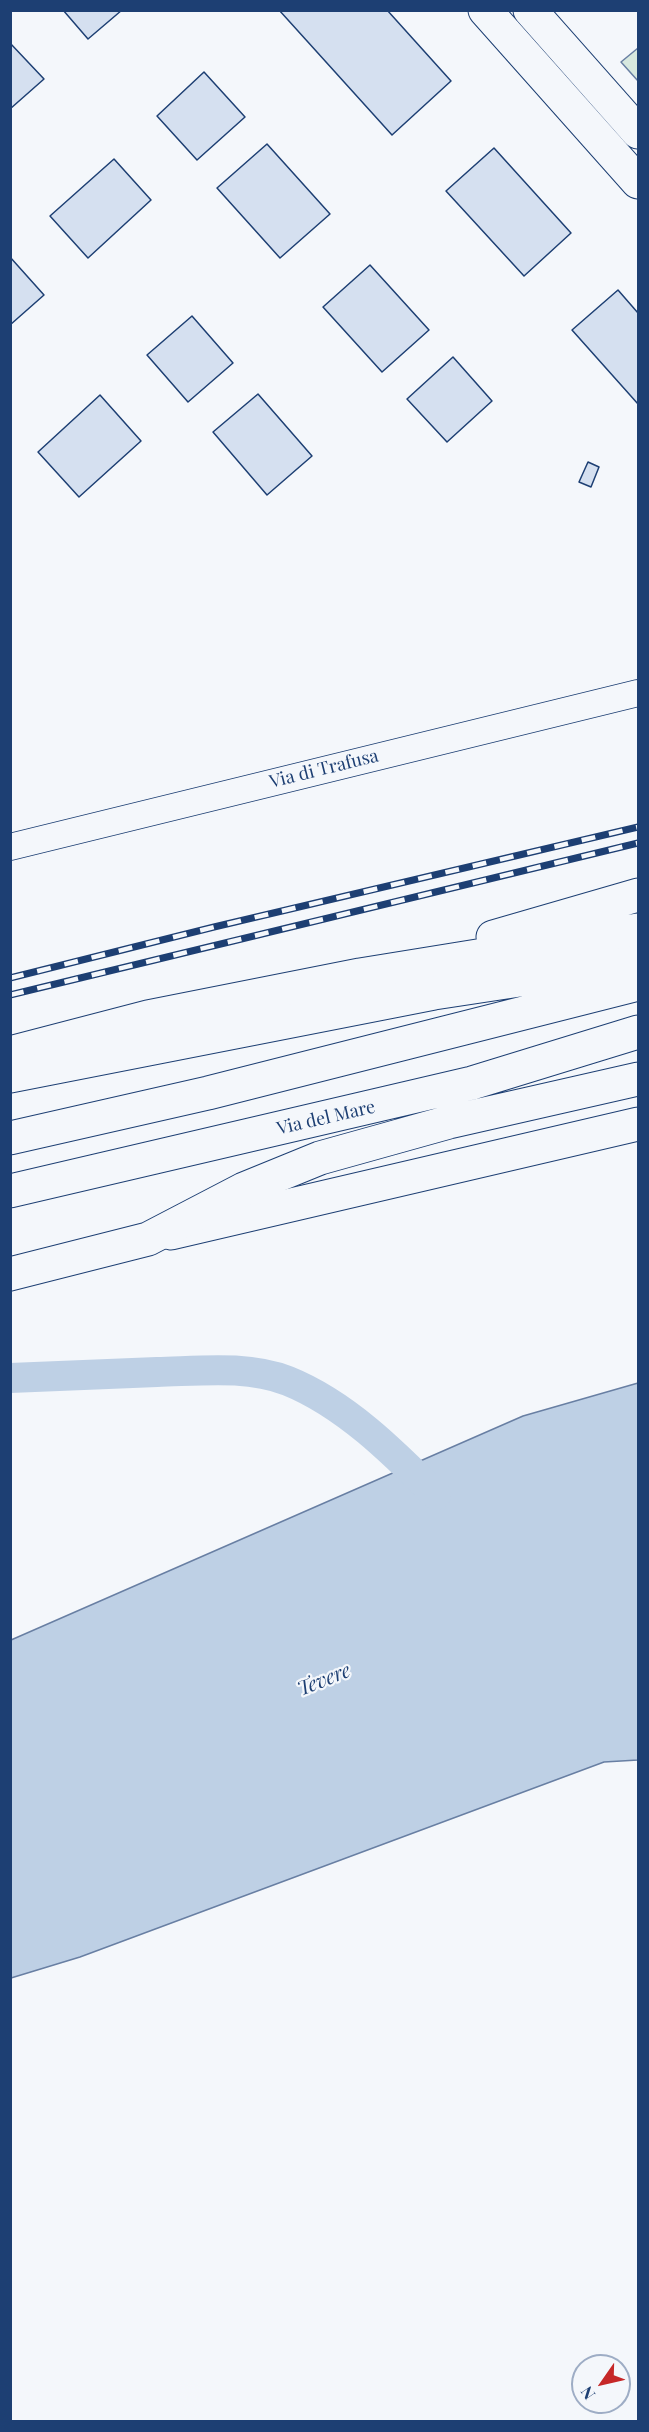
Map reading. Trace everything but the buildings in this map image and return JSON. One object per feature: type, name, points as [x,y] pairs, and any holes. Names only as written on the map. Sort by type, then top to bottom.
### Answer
[{"type":"main road","points":[[485,10],[639,182]]},
{"type":"main road","points":[[530,10],[639,132]]},
{"type":"main road","points":[[360,975],[639,895]]},
{"type":"main road","points":[[10,1053],[148,1017],[360,975],[609,937],[639,930]]},
{"type":"main road","points":[[10,1076],[434,993],[639,962]]},
{"type":"main road","points":[[10,1137],[208,1093],[639,984]]},
{"type":"main road","name":"Via del Mare","points":[[10,1191],[472,1083],[639,1032]]},
{"type":"main road","points":[[148,1239],[244,1189],[321,1158],[449,1122],[639,1079]]},
{"type":"main road","points":[[10,1274],[148,1239],[639,1124]]},
{"type":"street","name":"Via di Trafusa","points":[[10,847],[639,693]]},
{"type":"shaded area","points":[[638,48],[638,81],[621,62]]},
{"type":"water","name":"Tevere","points":[[638,1383],[638,1760],[604,1762],[80,1957],[11,1978],[11,1640],[523,1416]]},
{"type":"waterway","points":[[10,1378],[207,1370],[240,1371],[272,1376],[309,1391],[349,1416],[403,1462],[436,1495]]},
{"type":"railway","points":[[10,978],[214,927],[638,827]]},
{"type":"railway","points":[[10,995],[638,843]]}]
